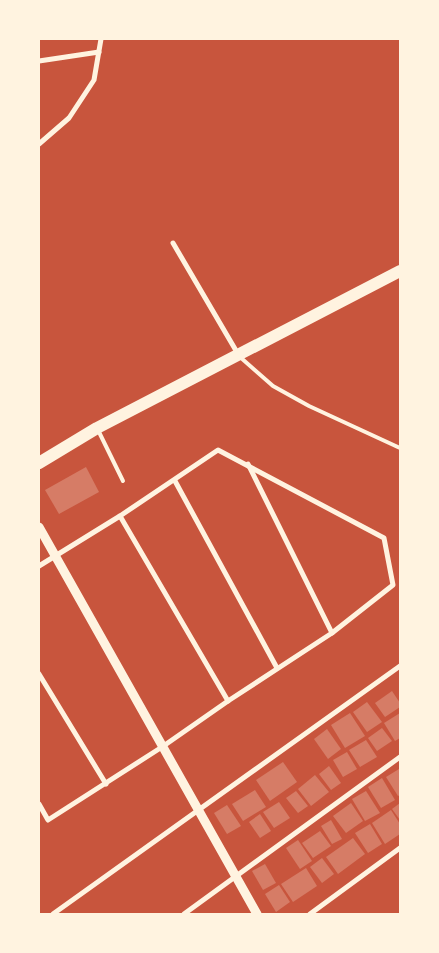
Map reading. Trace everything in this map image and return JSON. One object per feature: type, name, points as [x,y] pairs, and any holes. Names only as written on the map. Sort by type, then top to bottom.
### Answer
[{"type":"main road","points":[[39,463],[98,428],[239,357],[400,271]]},
{"type":"street","points":[[39,144],[69,118],[94,80],[101,39]]},
{"type":"street","points":[[39,60],[100,52]]},
{"type":"street","points":[[173,243],[239,357]]},
{"type":"street","points":[[39,566],[120,516],[218,450],[248,464],[384,538],[394,585],[332,633],[106,784],[48,820],[39,804]]},
{"type":"street","points":[[248,464],[332,633]]},
{"type":"street","points":[[174,481],[277,668]]},
{"type":"street","points":[[120,516],[228,701]]},
{"type":"street","points":[[39,527],[257,914]]},
{"type":"street","points":[[53,914],[400,666]]},
{"type":"street","points":[[39,674],[106,784]]},
{"type":"street","points":[[184,914],[400,757]]},
{"type":"street","points":[[310,914],[400,848]]},
{"type":"lane","points":[[239,357],[273,386],[309,406],[400,448]]},
{"type":"lane","points":[[98,428],[123,481]]},
{"type":"building","points":[[86,467],[99,492],[59,514],[45,490]]},
{"type":"building","points":[[392,691],[400,703],[400,707],[385,717],[375,703]]},
{"type":"building","points":[[367,702],[382,722],[367,732],[353,712]]},
{"type":"building","points":[[350,713],[365,736],[345,748],[331,725]]},
{"type":"building","points":[[400,713],[400,738],[395,741],[384,723]]},
{"type":"building","points":[[382,728],[392,741],[377,751],[368,738]]},
{"type":"building","points":[[327,729],[341,749],[328,759],[314,739]]},
{"type":"building","points":[[366,740],[377,757],[360,767],[349,750]]},
{"type":"building","points":[[347,752],[357,769],[343,777],[333,760]]},
{"type":"building","points":[[283,762],[297,782],[270,801],[256,780]]},
{"type":"building","points":[[329,766],[341,783],[331,790],[319,774]]},
{"type":"building","points":[[399,769],[400,795],[398,796],[386,777]]},
{"type":"building","points":[[315,775],[329,792],[311,806],[298,789]]},
{"type":"building","points":[[382,778],[395,800],[381,808],[368,787]]},
{"type":"building","points":[[255,790],[266,807],[243,821],[232,804]]},
{"type":"building","points":[[296,791],[308,806],[298,813],[286,798]]},
{"type":"building","points":[[366,791],[380,813],[365,821],[352,799]]},
{"type":"building","points":[[279,802],[290,818],[274,828],[263,812]]},
{"type":"building","points":[[351,803],[363,821],[346,833],[333,816]]},
{"type":"building","points":[[400,803],[400,820],[392,809]]},
{"type":"building","points":[[227,805],[241,826],[227,834],[214,813]]},
{"type":"building","points":[[391,810],[400,824],[400,834],[385,844],[372,823]]},
{"type":"building","points":[[260,814],[271,831],[260,838],[249,822]]},
{"type":"building","points":[[331,820],[342,839],[332,844],[321,826]]},
{"type":"building","points":[[370,824],[382,844],[368,853],[355,833]]},
{"type":"building","points":[[320,831],[331,846],[313,858],[302,843]]},
{"type":"building","points":[[353,838],[365,854],[338,874],[326,857]]},
{"type":"building","points":[[298,840],[312,861],[300,869],[286,848]]},
{"type":"building","points":[[322,858],[334,874],[322,883],[310,867]]},
{"type":"building","points":[[265,864],[276,883],[263,890],[252,871]]},
{"type":"building","points":[[306,868],[317,886],[293,902],[281,884]]},
{"type":"building","points":[[279,885],[290,902],[276,912],[265,894]]}]
